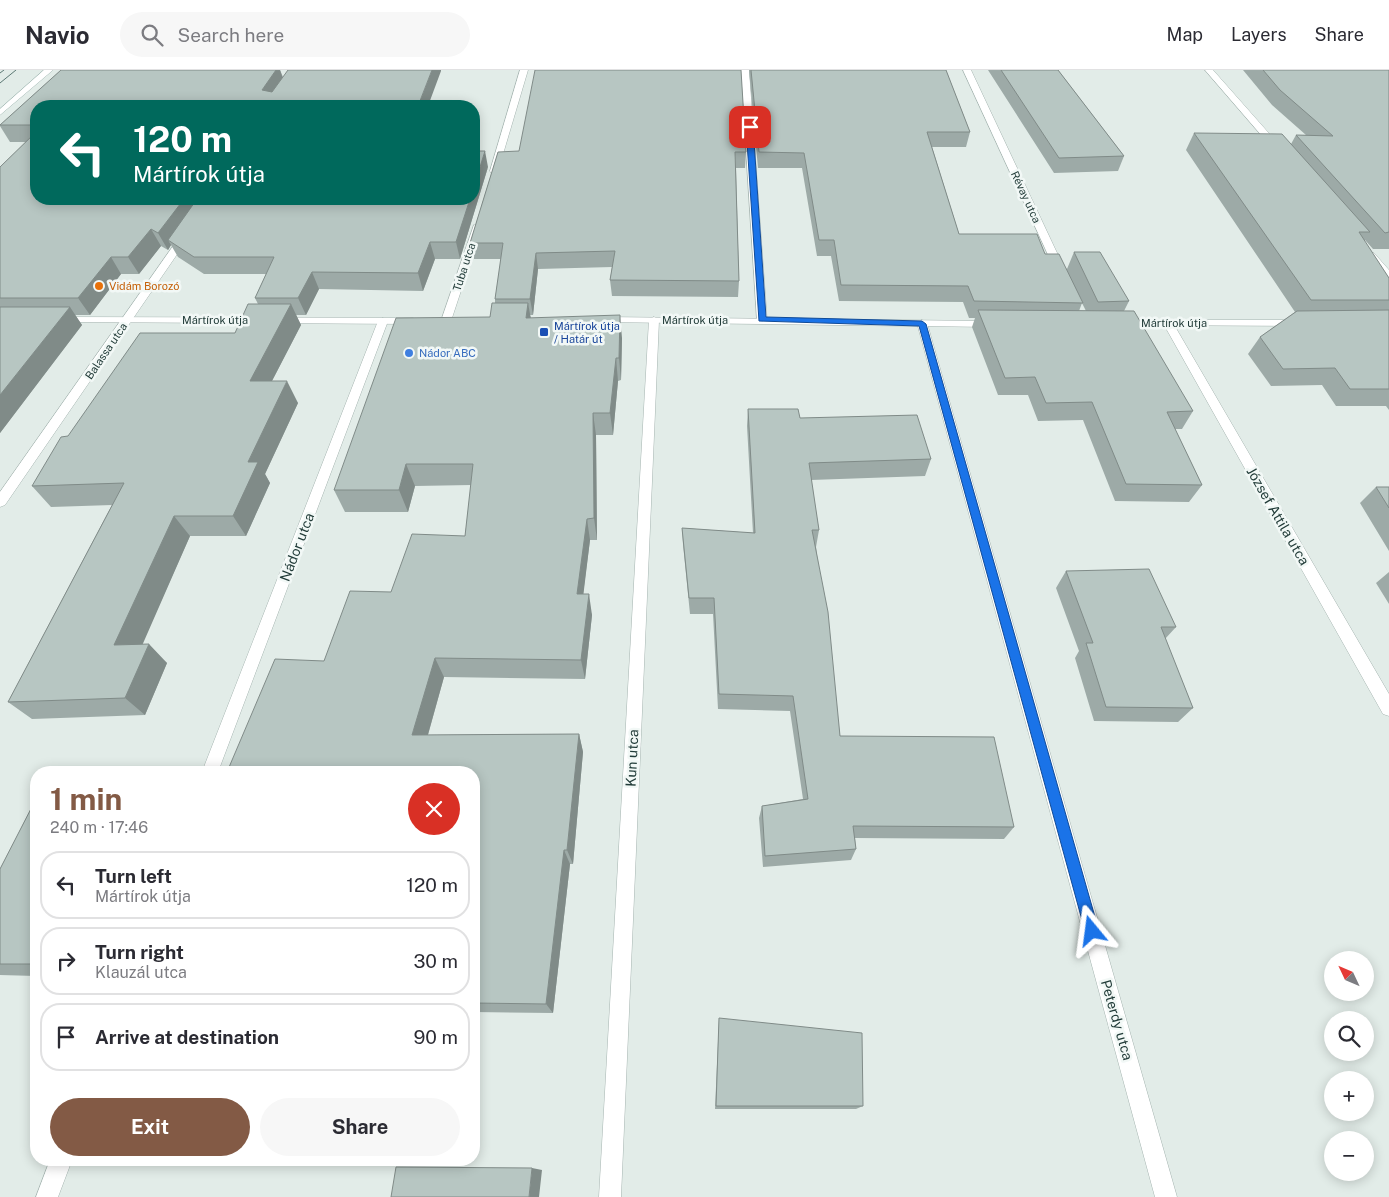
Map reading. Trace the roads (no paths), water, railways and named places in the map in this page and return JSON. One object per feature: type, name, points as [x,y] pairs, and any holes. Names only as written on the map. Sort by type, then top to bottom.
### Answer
[{"type":"street","points":[[0,113],[48,70]]},
{"type":"street","points":[[490,184],[524,70]]},
{"type":"street","points":[[745,70],[762,320]]},
{"type":"street","name":"Révay utca","points":[[967,70],[1066,282]]},
{"type":"street","points":[[1209,70],[1286,158]]},
{"type":"street","name":"Tuba utca","points":[[441,321],[481,212]]},
{"type":"street","name":"Balassa utca","points":[[0,502],[194,221]]},
{"type":"street","points":[[1363,247],[1389,276]]},
{"type":"street","name":"Mártírok útja","points":[[49,320],[441,321]]},
{"type":"street","name":"Mártírok útja","points":[[588,320],[762,320],[1008,324]]},
{"type":"street","name":"Kun utca","points":[[610,1197],[654,320]]},
{"type":"street","name":"Nádor utca","points":[[212,766],[383,321]]},
{"type":"street","name":"Mártírok útja","points":[[1113,324],[1312,322]]},
{"type":"street","name":"József Attila utca","points":[[1168,323],[1389,709]]},
{"type":"street","name":"Peterdy utca","points":[[922,324],[1166,1197]]},
{"type":"street","points":[[47,1197],[59,1166]]},
{"type":"tram line","points":[[0,73],[4,70]]},
{"type":"tram line","points":[[0,83],[16,70]]},
{"type":"place","name":"Vidám Borozó","points":[[99,286]]},
{"type":"place","name":"Mártírok útja / Határ út","points":[[544,332]]},
{"type":"place","name":"Nádor ABC","points":[[409,353]]}]
